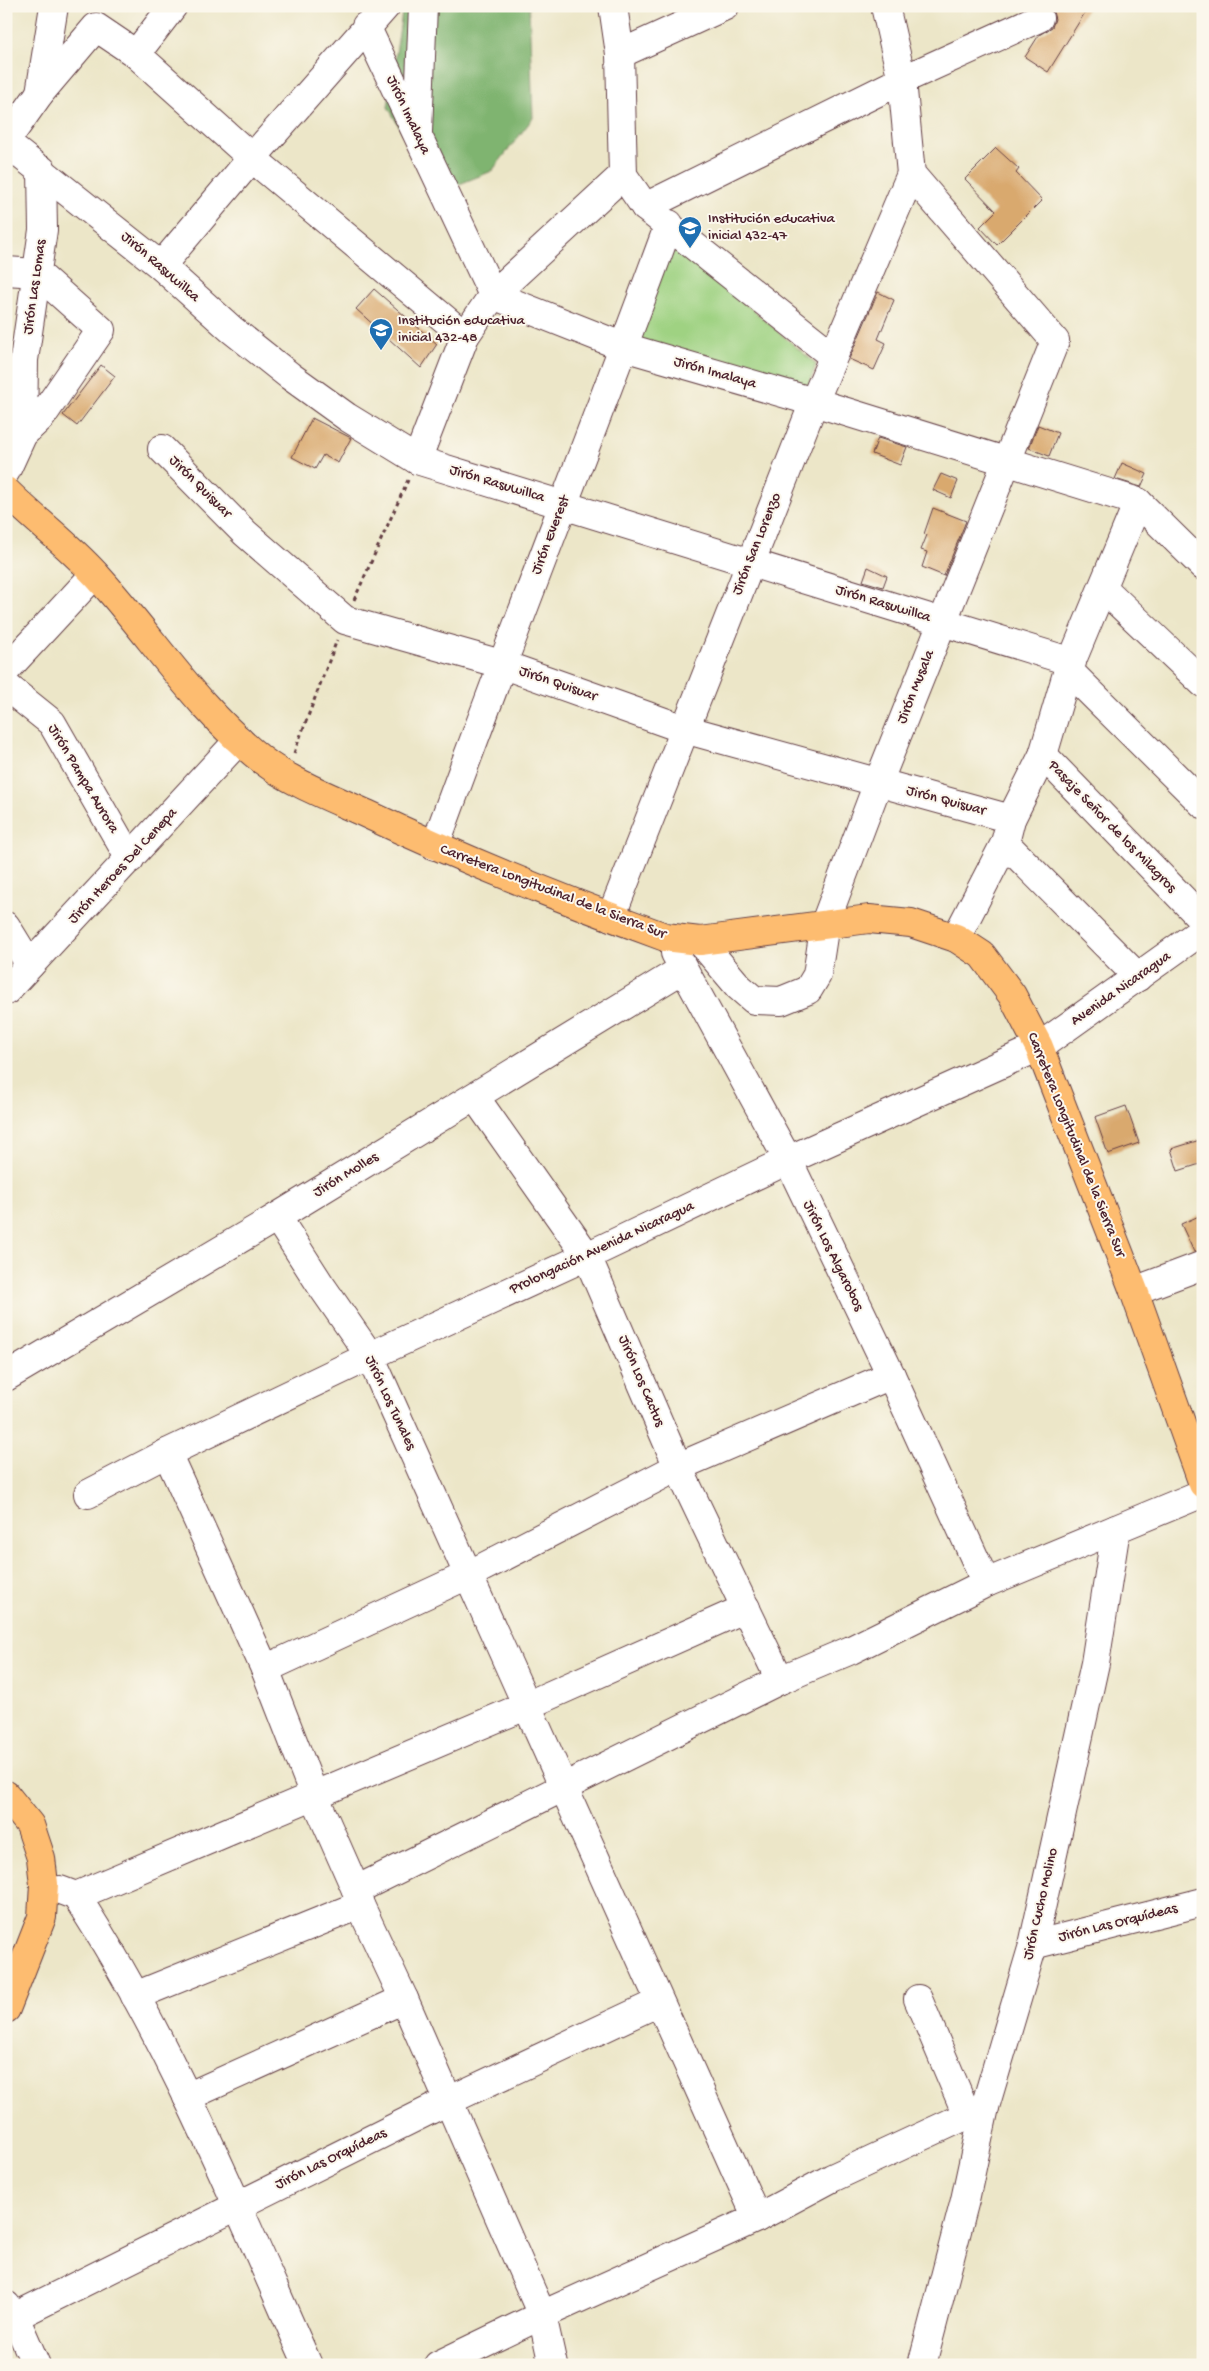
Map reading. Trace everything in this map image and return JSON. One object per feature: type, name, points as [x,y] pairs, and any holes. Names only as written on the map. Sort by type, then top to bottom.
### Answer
[{"type":"highway","name":"Carretera Longitudinal de la Sierra Sur","points":[[6,491],[95,574],[200,701],[263,761],[285,775],[434,846],[612,917],[665,936],[700,941],[825,923],[869,919],[911,923],[956,938],[982,954],[1012,995],[1039,1047],[1134,1291],[1203,1484]]},
{"type":"highway","points":[[6,1795],[30,1825],[42,1858],[44,1884],[42,1917],[6,2008]]},
{"type":"street","points":[[40,93],[54,6]]},
{"type":"street","points":[[136,54],[173,6]]},
{"type":"street","points":[[161,266],[366,26],[386,6]]},
{"type":"street","points":[[418,136],[423,6]]},
{"type":"street","points":[[613,6],[620,54],[623,175],[645,207],[669,224],[833,356]]},
{"type":"street","points":[[620,54],[725,6]]},
{"type":"street","points":[[885,6],[902,80],[911,174]]},
{"type":"street","points":[[645,207],[902,80],[1039,18]]},
{"type":"street","name":"Jirón Imalaya","points":[[366,26],[493,295],[624,347],[814,402],[1138,502],[1203,566]]},
{"type":"street","points":[[6,142],[40,93],[96,27],[136,54],[252,158],[465,336]]},
{"type":"street","name":"Jirón Rasuwillca","points":[[6,142],[161,266],[231,329],[290,376],[347,417],[417,460],[942,622],[1070,666]]},
{"type":"street","name":"Jirón Las Lomas","points":[[23,434],[24,360],[43,230],[42,170]]},
{"type":"street","name":"Jirón Musala","points":[[700,941],[739,986],[754,1000],[781,1001],[808,990],[817,975],[825,923],[1005,460],[1055,340],[911,174]]},
{"type":"street","name":"Jirón San Lorenzo","points":[[612,917],[749,563],[833,356],[911,174]]},
{"type":"street","points":[[417,460],[465,336],[493,295],[623,175]]},
{"type":"street","name":"Jirón Everest","points":[[434,846],[500,664],[564,504],[669,224]]},
{"type":"street","points":[[6,271],[37,273],[101,330],[42,416],[23,434],[6,471]]},
{"type":"street","name":"Jirón Quisuar","points":[[162,449],[245,533],[345,620],[500,664],[684,729],[878,783],[1008,831]]},
{"type":"street","points":[[956,938],[1043,755],[1070,666],[1138,502]]},
{"type":"street","points":[[6,670],[95,574]]},
{"type":"street","points":[[1103,588],[1203,683]]},
{"type":"street","points":[[1070,666],[1203,804]]},
{"type":"street","name":"Jirón Pampa Aurora","points":[[6,686],[52,723],[130,859]]},
{"type":"street","name":"Jirón Heroes Del Cenepa","points":[[6,991],[239,740]]},
{"type":"street","name":"Pasaje Señor de los Milagros","points":[[1043,755],[1203,920]]},
{"type":"street","points":[[1008,831],[1138,977]]},
{"type":"street","points":[[6,926],[30,965]]},
{"type":"street","name":"Avenida Nicaragua","points":[[1039,1047],[1203,930]]},
{"type":"street","name":"Jirón Los Algarobos","points":[[665,936],[788,1160],[891,1375],[986,1582]]},
{"type":"street","name":"Jirón Molles","points":[[6,1377],[276,1217],[683,969]]},
{"type":"street","name":"Prolongación Avenida Nicaragua","points":[[88,1494],[370,1356],[587,1256],[788,1160],[1039,1047]]},
{"type":"street","name":"Jirón Los Cactus","points":[[475,1097],[587,1256],[678,1467],[780,1680]]},
{"type":"street","name":"Jirón Los Tunales","points":[[276,1217],[370,1356],[757,2218]]},
{"type":"street","points":[[1134,1291],[1203,1265]]},
{"type":"street","points":[[265,1668],[468,1575],[678,1467],[891,1375]]},
{"type":"street","points":[[167,1454],[265,1668],[314,1795],[358,1898],[542,2315],[553,2365]]},
{"type":"street","points":[[135,1996],[358,1898],[565,1787],[780,1680],[851,1650],[986,1582],[1203,1493]]},
{"type":"street","name":"Jirón Cucho Molino","points":[[922,2365],[965,2200],[976,2111],[1033,1945],[1094,1672],[1116,1529]]},
{"type":"street","points":[[76,1896],[528,1705],[746,1608]]},
{"type":"street","points":[[44,1884],[76,1896],[135,1996],[187,2097],[308,2365]]},
{"type":"street","name":"Jirón Las Orquídeas","points":[[1033,1945],[1203,1902]]},
{"type":"street","points":[[187,2097],[404,1999]]},
{"type":"street","points":[[438,2365],[542,2315],[757,2218],[832,2178],[976,2111],[918,1999]]},
{"type":"street","name":"Jirón Las Orquídeas","points":[[9,2315],[448,2101],[659,2002]]},
{"type":"street","points":[[9,2315],[36,2365]]},
{"type":"green space","points":[[403,6],[529,6],[533,118],[492,171],[437,193],[388,107]]},
{"type":"green space","points":[[673,242],[816,364],[808,388],[641,343],[637,333]]},
{"type":"building","points":[[1057,6],[1089,6],[1048,72],[1025,57],[1039,35],[1052,27],[1055,19],[1053,12]]},
{"type":"building","points":[[996,148],[1019,169],[1016,173],[1042,200],[997,245],[980,227],[996,211],[965,179]]},
{"type":"building","points":[[374,289],[437,344],[421,368],[356,309]]},
{"type":"building","points":[[878,292],[894,300],[878,339],[886,343],[874,370],[849,359]]},
{"type":"building","points":[[101,365],[115,376],[77,426],[63,415]]},
{"type":"building","points":[[312,418],[351,438],[338,463],[323,455],[315,469],[292,457]]},
{"type":"building","points":[[1038,425],[1058,433],[1049,456],[1029,448]]},
{"type":"building","points":[[878,438],[907,447],[900,465],[872,454]]},
{"type":"building","points":[[1122,463],[1147,474],[1141,487],[1115,479]]},
{"type":"building","points":[[941,474],[958,481],[951,498],[933,490]]},
{"type":"building","points":[[933,508],[966,521],[944,576],[922,567],[927,552],[921,550],[927,535],[924,534]]},
{"type":"building","points":[[868,567],[887,576],[883,587],[863,581]]},
{"type":"building","points":[[1126,1106],[1139,1143],[1108,1154],[1095,1117]]},
{"type":"building","points":[[1203,1139],[1203,1163],[1178,1171],[1171,1149]]},
{"type":"building","points":[[1199,1216],[1203,1225],[1203,1250],[1194,1252],[1181,1224]]},
{"type":"place","name":"Institución educativa inicial 432-47","points":[[690,249]]},
{"type":"place","name":"Institución educativa inicial 432-48","points":[[381,351]]}]
